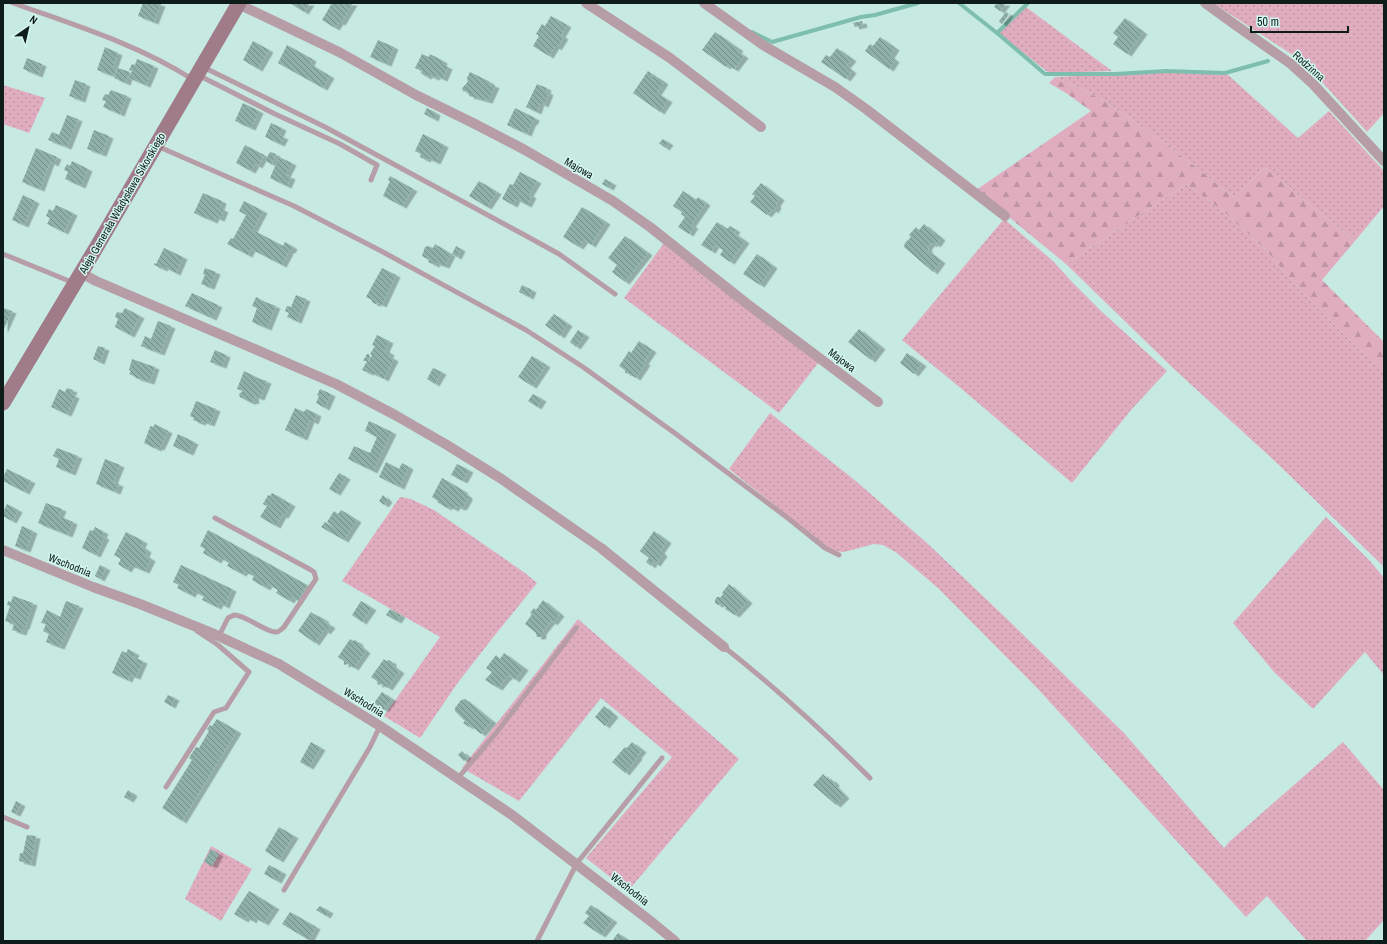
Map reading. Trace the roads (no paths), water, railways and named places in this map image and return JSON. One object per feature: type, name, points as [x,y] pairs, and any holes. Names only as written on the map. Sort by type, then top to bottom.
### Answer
[{"type":"main road","name":"Aleja Generała Władysława Sikorskiego","points":[[3,403],[198,74],[238,3]]},
{"type":"street","name":"Majowa","points":[[238,3],[339,52],[416,95],[474,122],[613,201],[878,402]]},
{"type":"street","points":[[586,3],[670,58],[762,128]]},
{"type":"street","points":[[704,3],[763,44],[835,87],[866,109],[1005,216]]},
{"type":"street","name":"Rodzinna","points":[[1205,3],[1291,64],[1313,84],[1384,161]]},
{"type":"street","points":[[78,278],[96,281],[336,384],[394,414],[500,478],[601,548],[724,647]]},
{"type":"street","name":"Wschodnia","points":[[3,550],[93,588],[181,620],[279,664],[380,726],[512,815],[654,922],[675,941]]},
{"type":"lane","points":[[13,3],[108,37],[325,127],[559,254],[615,294]]},
{"type":"lane","points":[[198,74],[275,114],[340,144],[377,165],[371,180]]},
{"type":"lane","points":[[156,145],[294,206],[383,252],[526,330],[583,367],[664,425],[825,548],[839,555]]},
{"type":"lane","points":[[3,254],[78,278]]},
{"type":"lane","points":[[216,518],[311,570],[314,572],[316,579],[284,627],[278,631],[272,632],[241,616],[234,615],[228,618],[219,636]]},
{"type":"lane","points":[[166,786],[214,712],[226,708],[249,672],[218,645],[181,620]]},
{"type":"lane","points":[[458,778],[497,732],[576,628]]},
{"type":"lane","points":[[724,647],[745,663],[870,778]]},
{"type":"lane","points":[[284,890],[370,747],[380,726]]},
{"type":"lane","points":[[537,941],[577,863],[662,758]]},
{"type":"lane","points":[[3,817],[27,827]]},
{"type":"waterway","points":[[752,32],[772,42],[918,3]]},
{"type":"waterway","points":[[959,3],[997,33],[1028,3]]},
{"type":"waterway","points":[[997,33],[1045,74],[1115,74],[1166,71],[1225,73],[1268,61]]}]
